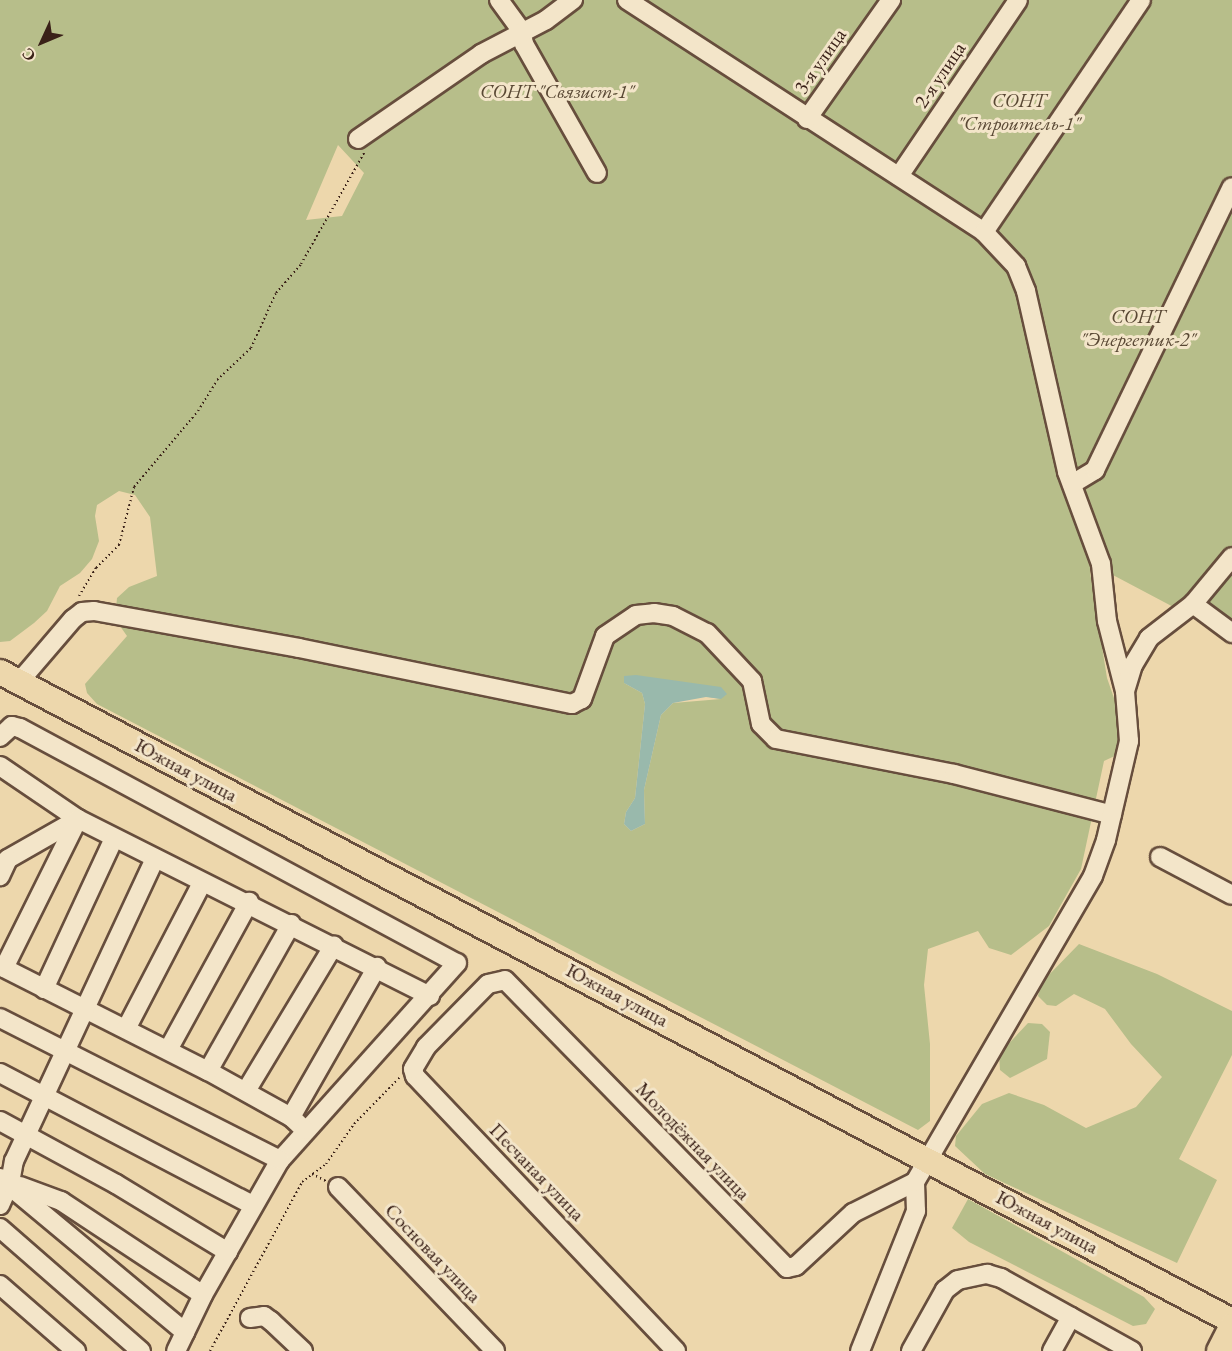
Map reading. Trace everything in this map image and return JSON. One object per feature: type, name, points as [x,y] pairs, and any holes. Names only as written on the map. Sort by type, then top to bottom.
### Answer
[{"type":"main road","name":"Южная улица","points":[[9,677],[929,1158],[1232,1323]]},
{"type":"main road","points":[[1219,1351],[1232,1323]]},
{"type":"street","points":[[499,0],[522,32],[524,44],[597,173]]},
{"type":"street","points":[[358,139],[481,54],[573,0]]},
{"type":"street","points":[[627,0],[984,232],[1016,266],[1026,291],[1072,484],[1101,564],[1107,621],[1125,691],[1129,741],[1112,815],[1094,876],[915,1182],[916,1211],[860,1351]]},
{"type":"street","name":"3-я улица","points":[[807,119],[891,0]]},
{"type":"street","name":"2-я улица","points":[[899,176],[1018,0]]},
{"type":"street","points":[[984,232],[1141,0]]},
{"type":"street","points":[[1072,484],[1084,480],[1095,470],[1232,187]]},
{"type":"street","points":[[1125,691],[1133,665],[1149,638],[1193,604],[1232,556]]},
{"type":"street","points":[[1193,604],[1232,633]]},
{"type":"street","points":[[9,677],[73,619],[94,611],[299,648],[572,704],[582,699],[605,636],[636,615],[654,613],[683,620],[707,633],[752,681],[762,724],[776,739],[954,774],[1112,815]]},
{"type":"street","points":[[0,736],[12,726],[20,728],[454,959],[456,968],[305,1130],[280,1160],[203,1295],[176,1351]]},
{"type":"street","points":[[0,766],[78,819],[202,883],[249,902],[430,996]]},
{"type":"street","points":[[78,819],[2,967],[246,1091],[291,1117],[305,1130]]},
{"type":"street","points":[[0,876],[4,860],[78,819]]},
{"type":"street","points":[[44,989],[114,838]]},
{"type":"street","points":[[1160,857],[1232,895]]},
{"type":"street","points":[[0,1205],[5,1180],[154,858]]},
{"type":"street","points":[[126,1029],[202,883]]},
{"type":"street","points":[[168,1050],[249,902]]},
{"type":"street","points":[[208,1071],[291,924]]},
{"type":"street","points":[[246,1091],[334,945]]},
{"type":"street","points":[[291,1117],[377,967]]},
{"type":"street","name":"Молодёжная улица","points":[[413,1069],[426,1047],[489,984],[505,980],[787,1268],[796,1266],[853,1213],[915,1182]]},
{"type":"street","points":[[0,1018],[280,1160]]},
{"type":"street","name":"Песчаная улица","points":[[413,1069],[423,1085],[676,1351]]},
{"type":"street","points":[[0,1073],[253,1205]]},
{"type":"street","points":[[0,1121],[228,1252]]},
{"type":"street","points":[[5,1180],[61,1201],[203,1295]]},
{"type":"street","points":[[5,1180],[185,1332]]},
{"type":"street","name":"Сосновая улица","points":[[338,1187],[495,1351]]},
{"type":"street","points":[[0,1228],[141,1351]]},
{"type":"street","points":[[911,1351],[945,1290],[973,1275],[1001,1278],[1132,1351]]},
{"type":"street","points":[[0,1285],[76,1351]]},
{"type":"street","points":[[250,1318],[264,1316],[303,1351]]},
{"type":"street","points":[[1052,1351],[1071,1317]]},
{"type":"path","points":[[75,603],[96,568],[119,545],[138,481],[198,411],[217,380],[250,348],[276,293],[301,264],[369,143],[358,139]]},
{"type":"path","points":[[210,1351],[302,1182],[326,1164],[354,1125],[397,1078],[413,1069]]},
{"type":"green space","points":[[0,0],[1232,0],[1232,638],[1094,565],[1090,572],[1107,678],[1123,724],[1121,753],[1104,761],[1081,869],[1049,926],[1011,955],[989,948],[978,931],[928,949],[924,985],[930,1044],[930,1121],[918,1130],[97,704],[87,693],[85,684],[127,636],[115,619],[117,598],[129,587],[157,576],[150,517],[135,495],[119,491],[97,505],[95,516],[99,541],[92,559],[80,573],[60,586],[47,611],[34,623],[10,641],[0,642]],"holes":[[[338,145],[364,173],[342,216],[306,220]],[[624,683],[721,699],[673,703],[661,715],[644,790],[645,824],[631,831],[624,824],[626,812],[635,798],[645,704],[642,693]]]},
{"type":"green space","points":[[1079,944],[1157,974],[1232,1011],[1232,1055],[1179,1159],[1217,1180],[1177,1263],[985,1174],[955,1146],[956,1136],[982,1104],[1009,1093],[1044,1105],[1086,1128],[1136,1107],[1162,1077],[1131,1044],[1105,1009],[1074,994],[1056,1006],[1047,1005],[1038,996],[1041,983]]},
{"type":"green space","points":[[1028,1023],[1042,1024],[1050,1032],[1047,1059],[1010,1078],[1000,1070],[999,1054]]},
{"type":"green space","points":[[968,1199],[1144,1297],[1155,1309],[1146,1324],[1133,1326],[969,1242],[952,1228]]},
{"type":"shaded area","points":[[636,675],[721,687],[727,694],[721,699],[706,697],[673,703],[661,715],[644,790],[645,824],[631,831],[624,824],[626,812],[635,798],[645,704],[642,693],[624,683],[624,676]]},
{"type":"park label","name":"СОНТ \"Связист-1\"","points":[[557,91]]},
{"type":"park label","name":"СОНТ \"Строитель-1\"","points":[[1019,112]]},
{"type":"park label","name":"СОНТ \"Энергетик-2\"","points":[[1138,328]]}]
